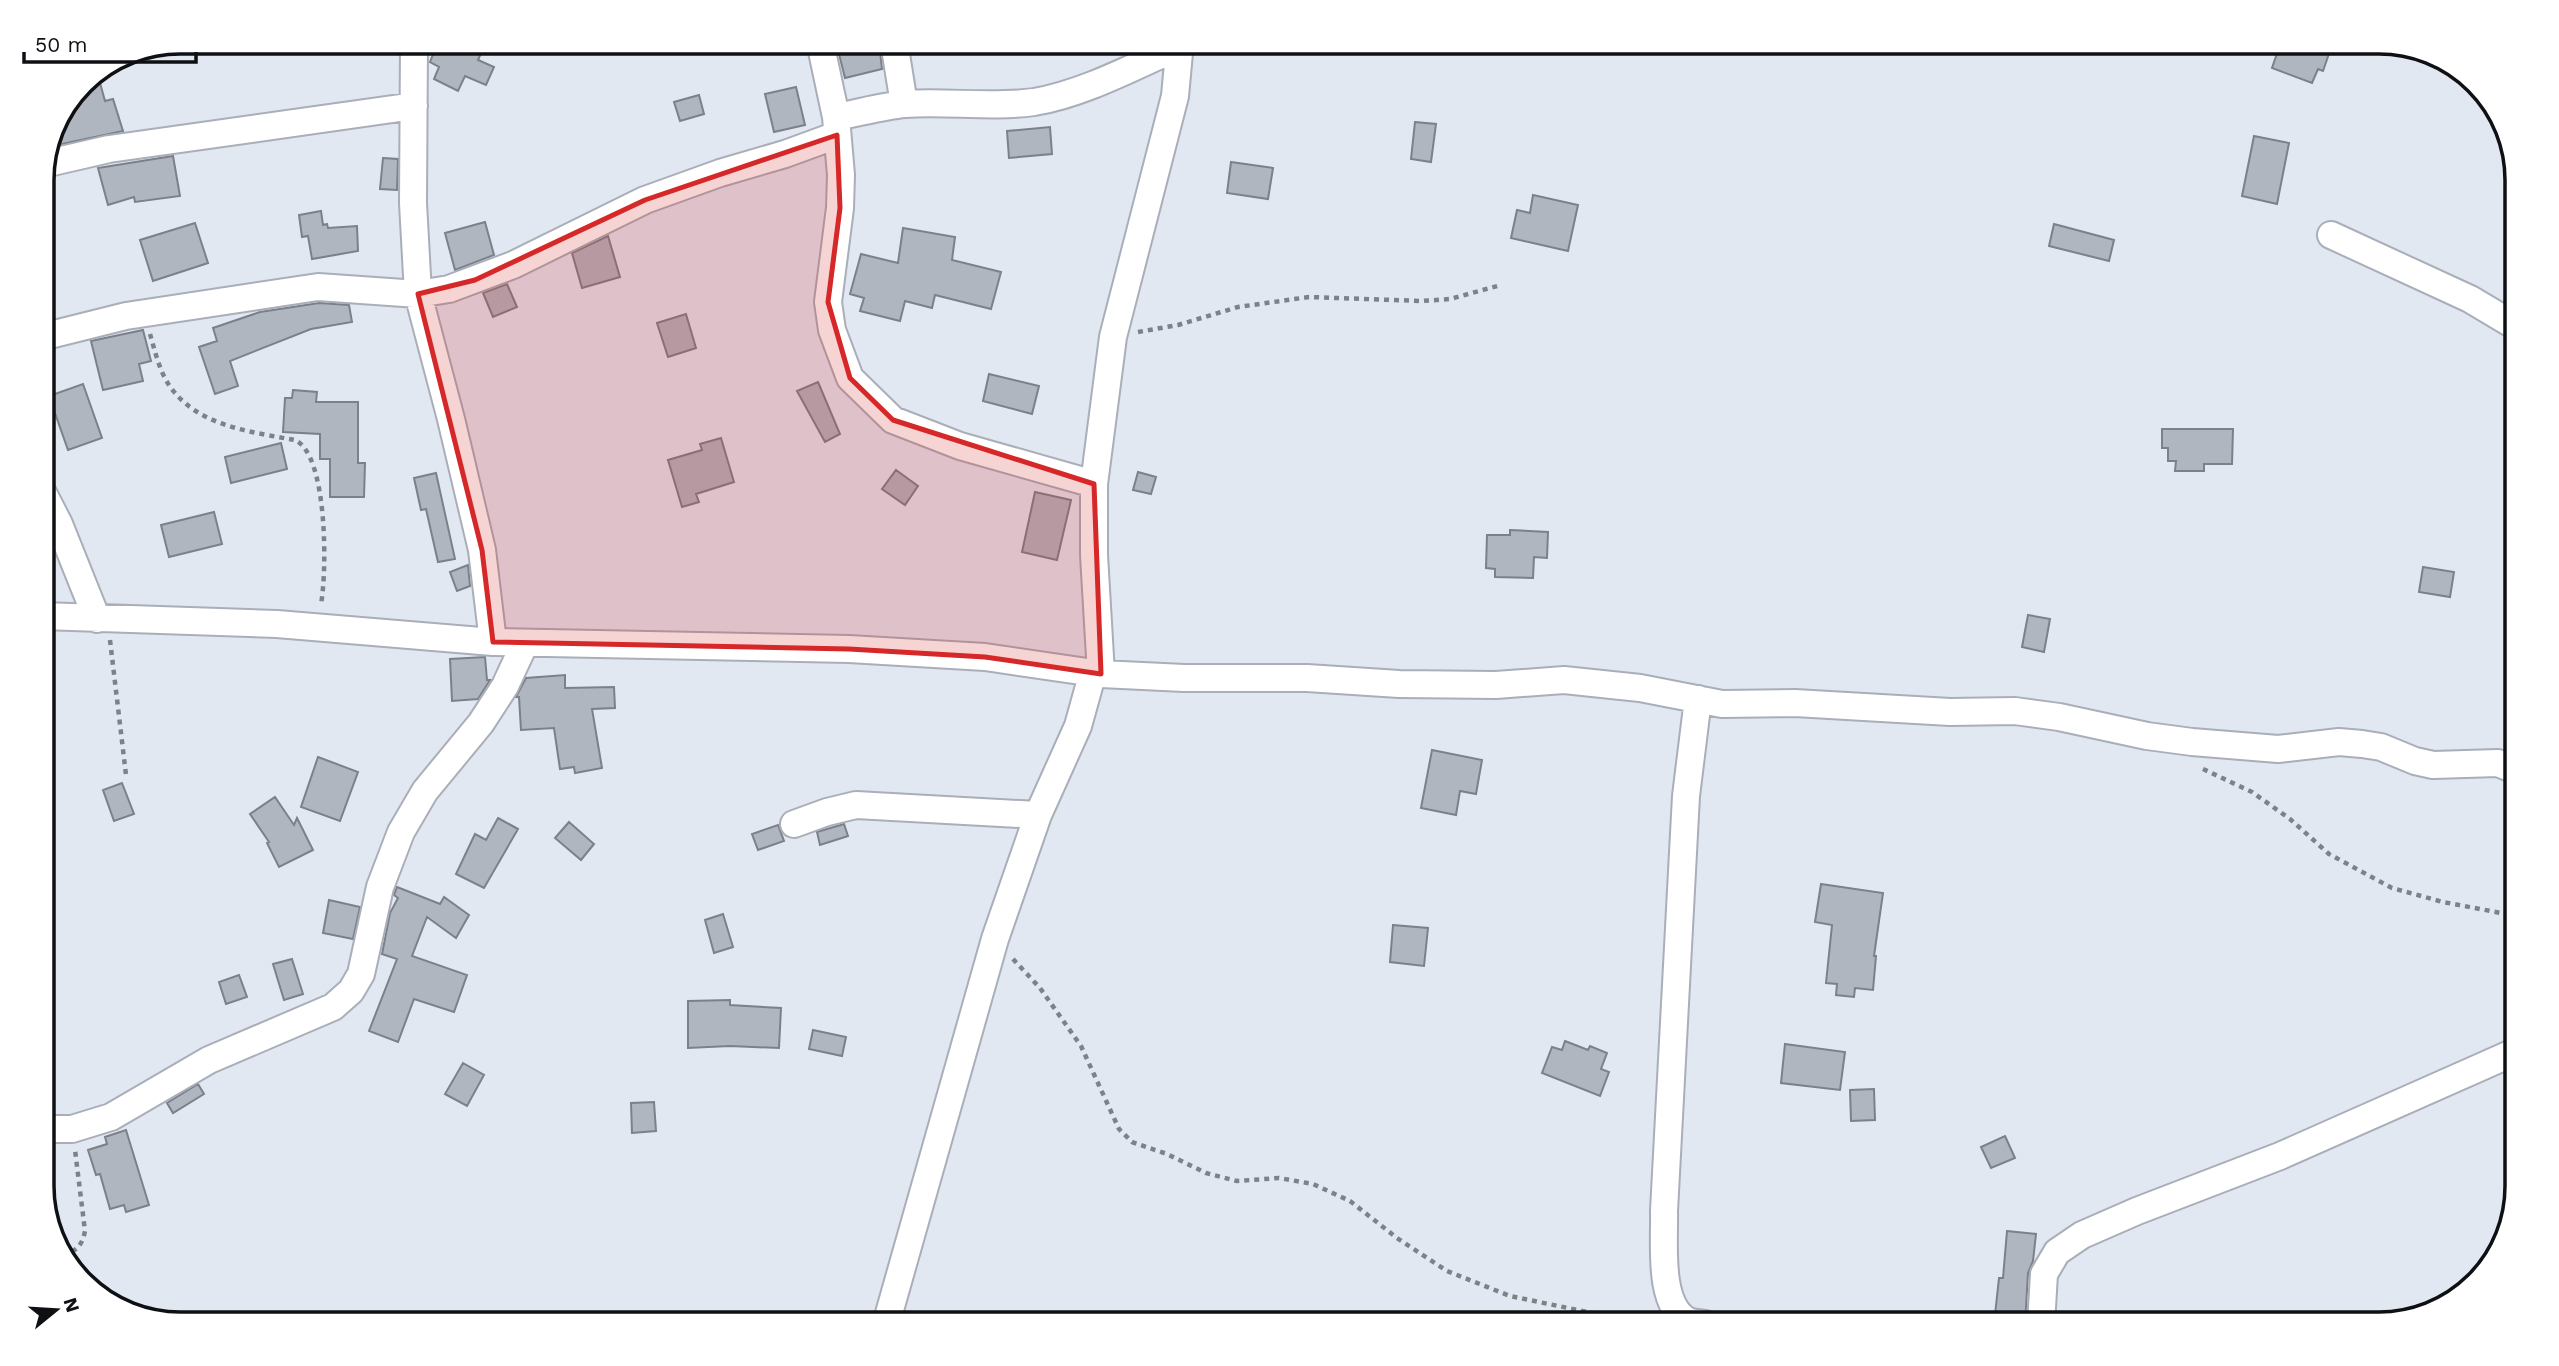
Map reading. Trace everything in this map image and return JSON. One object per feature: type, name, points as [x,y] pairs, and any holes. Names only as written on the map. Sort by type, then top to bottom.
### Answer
[{"type":"street","points":[[414,55],[413,203],[418,294],[482,551],[493,642]]},
{"type":"street","points":[[823,55],[837,126],[841,175],[840,208],[828,302],[832,330],[850,378],[893,420],[960,446],[1094,484]]},
{"type":"street","points":[[896,55],[904,104]]},
{"type":"street","points":[[55,333],[144,313],[318,288],[418,294],[449,289],[513,265],[645,200],[720,173],[785,154],[837,126],[904,104],[1011,105],[1038,101],[1122,72],[1158,55]]},
{"type":"street","points":[[889,1312],[995,939],[1038,816],[1078,726],[1097,673],[1094,484],[1114,337],[1175,96],[1179,55]]},
{"type":"street","points":[[56,161],[109,149],[414,106]]},
{"type":"street","points":[[2331,235],[2470,299],[2504,319]]},
{"type":"street","points":[[55,516],[102,618]]},
{"type":"street","points":[[55,616],[277,624],[493,642],[849,649],[985,657],[1097,673],[1184,678],[1307,678],[1399,684],[1496,685],[1564,680],[1640,688],[1722,704],[1795,703],[1950,712],[2015,711],[2192,742],[2278,749],[2339,742],[2381,747],[2415,761],[2433,765],[2498,763],[2505,766]]},
{"type":"street","points":[[55,1129],[72,1129],[111,1117],[209,1060],[333,1007],[351,991],[361,974],[380,887],[401,832],[425,791],[481,723],[505,686],[525,643]]},
{"type":"street","points":[[1679,1312],[1668,1296],[1664,1211],[1685,796],[1698,699]]},
{"type":"street","points":[[794,824],[856,805],[1038,816]]},
{"type":"street","points":[[2042,1312],[2044,1274],[2057,1252],[2082,1236],[2137,1211],[2280,1156],[2505,1056]]},
{"type":"path","points":[[1114,337],[1178,325],[1250,305],[1309,297],[1422,301],[1450,299],[1501,285]]},
{"type":"path","points":[[144,313],[167,384],[183,403],[229,428],[295,440],[302,443],[307,450],[320,492],[323,531],[323,595],[317,629]]},
{"type":"path","points":[[102,618],[125,775]]},
{"type":"path","points":[[2195,766],[2252,792],[2290,819],[2329,854],[2392,888],[2443,902],[2505,914]]},
{"type":"path","points":[[995,939],[1040,988],[1081,1046],[1119,1129],[1132,1142],[1167,1154],[1206,1173],[1237,1181],[1279,1178],[1313,1184],[1350,1200],[1396,1238],[1447,1271],[1510,1296],[1587,1312]]},
{"type":"path","points":[[72,1129],[85,1231],[83,1241],[73,1252]]},
{"type":"highlighted area","points":[[837,135],[840,208],[828,302],[850,378],[893,420],[1094,484],[1101,674],[985,657],[849,649],[493,642],[482,550],[418,294],[475,280],[645,200]]},
{"type":"building","points":[[2277,54],[2329,54],[2323,71],[2318,69],[2312,83],[2272,68]]},
{"type":"building","points":[[433,55],[480,55],[478,60],[494,67],[486,85],[465,76],[458,91],[434,79],[439,67],[430,62]]},
{"type":"building","points":[[839,55],[880,55],[882,69],[845,78]]},
{"type":"building","points":[[100,83],[105,101],[113,99],[123,131],[60,144],[67,124],[80,103]]},
{"type":"building","points":[[796,87],[805,125],[774,132],[765,94]]},
{"type":"building","points":[[699,95],[704,114],[680,121],[674,102]]},
{"type":"building","points":[[1415,122],[1436,124],[1431,162],[1411,159]]},
{"type":"building","points":[[1050,127],[1052,154],[1009,158],[1007,131]]},
{"type":"building","points":[[2254,136],[2289,143],[2277,204],[2242,196]]},
{"type":"building","points":[[173,156],[180,196],[135,202],[134,197],[108,205],[98,168]]},
{"type":"building","points":[[383,158],[398,159],[397,190],[380,189]]},
{"type":"building","points":[[1231,162],[1273,168],[1268,199],[1227,193]]},
{"type":"building","points":[[1533,195],[1578,205],[1568,251],[1511,238],[1517,210],[1530,213]]},
{"type":"building","points":[[321,211],[323,225],[327,224],[328,228],[357,226],[358,251],[312,259],[308,236],[302,237],[299,215]]},
{"type":"building","points":[[485,222],[494,255],[455,270],[445,233]]},
{"type":"building","points":[[195,223],[208,263],[153,281],[140,240]]},
{"type":"building","points":[[2054,224],[2114,240],[2109,261],[2049,246]]},
{"type":"building","points":[[903,228],[955,237],[952,260],[1001,272],[991,309],[935,295],[932,308],[905,301],[900,321],[860,311],[864,298],[850,294],[861,254],[898,263]]},
{"type":"building","points":[[608,236],[620,277],[582,288],[572,253]]},
{"type":"building","points":[[507,284],[517,307],[493,317],[483,293]]},
{"type":"building","points":[[319,303],[349,305],[352,322],[311,329],[230,361],[238,386],[215,394],[199,347],[217,341],[213,328],[260,312]]},
{"type":"building","points":[[686,314],[696,348],[668,357],[657,323]]},
{"type":"building","points":[[143,330],[151,361],[139,364],[143,381],[103,390],[91,341]]},
{"type":"building","points":[[989,374],[1039,386],[1032,414],[983,401]]},
{"type":"building","points":[[818,382],[840,434],[825,442],[797,391]]},
{"type":"building","points":[[83,384],[102,438],[68,450],[55,413],[55,394]]},
{"type":"building","points":[[293,390],[317,392],[316,402],[358,402],[358,463],[365,463],[364,497],[330,497],[330,459],[320,459],[320,434],[283,432],[285,398],[292,398]]},
{"type":"building","points":[[2162,429],[2233,429],[2232,464],[2204,464],[2204,471],[2175,471],[2176,461],[2168,461],[2168,448],[2162,448]]},
{"type":"building","points":[[721,438],[734,482],[696,494],[699,502],[682,507],[668,460],[702,450],[700,444]]},
{"type":"building","points":[[281,443],[287,469],[231,483],[225,457]]},
{"type":"building","points":[[896,470],[918,486],[905,505],[882,489]]},
{"type":"building","points":[[1138,472],[1156,477],[1151,494],[1133,490]]},
{"type":"building","points":[[436,473],[455,559],[438,562],[426,509],[421,510],[414,478]]},
{"type":"building","points":[[1035,492],[1071,500],[1057,560],[1022,552]]},
{"type":"building","points":[[214,512],[222,544],[169,557],[161,525]]},
{"type":"building","points":[[1510,530],[1548,532],[1547,558],[1534,557],[1533,578],[1495,577],[1495,569],[1486,568],[1487,535],[1510,535]]},
{"type":"building","points":[[468,565],[470,586],[457,591],[450,572]]},
{"type":"building","points":[[2423,567],[2454,572],[2450,597],[2419,592]]},
{"type":"building","points":[[2028,615],[2050,619],[2044,652],[2022,647]]},
{"type":"building","points":[[485,657],[487,680],[490,680],[478,699],[452,701],[450,659]]},
{"type":"building","points":[[565,675],[565,688],[614,687],[615,708],[592,709],[602,768],[575,773],[574,767],[560,769],[554,728],[521,730],[519,697],[516,697],[526,678]]},
{"type":"building","points":[[1432,750],[1482,760],[1476,794],[1460,791],[1456,815],[1421,808]]},
{"type":"building","points":[[318,757],[358,772],[340,821],[301,807]]},
{"type":"building","points":[[122,783],[134,814],[114,821],[103,790]]},
{"type":"building","points":[[275,797],[294,825],[297,818],[313,850],[279,867],[267,843],[269,842],[250,814]]},
{"type":"building","points":[[498,818],[518,829],[484,888],[456,874],[475,834],[486,840]]},
{"type":"building","points":[[569,822],[594,844],[581,860],[555,838]]},
{"type":"building","points":[[844,824],[848,836],[820,845],[817,832]]},
{"type":"building","points":[[778,825],[784,841],[758,850],[752,834]]},
{"type":"building","points":[[1821,884],[1883,893],[1874,956],[1873,990],[1855,988],[1854,997],[1836,995],[1837,984],[1826,983],[1832,925],[1815,922]]},
{"type":"building","points":[[397,887],[440,904],[444,897],[469,915],[456,938],[427,917],[412,956],[467,975],[454,1012],[414,999],[398,1042],[369,1031],[397,959],[382,954],[390,913],[398,898],[394,895]]},
{"type":"building","points":[[329,900],[360,907],[353,939],[323,933]]},
{"type":"building","points":[[723,914],[733,947],[714,953],[705,920]]},
{"type":"building","points":[[1393,925],[1428,928],[1424,966],[1390,962]]},
{"type":"building","points":[[292,959],[303,994],[284,1000],[273,964]]},
{"type":"building","points":[[239,975],[247,997],[226,1004],[219,982]]},
{"type":"building","points":[[730,1000],[730,1005],[781,1008],[779,1048],[688,1048],[688,1001]]},
{"type":"building","points":[[813,1030],[846,1037],[842,1056],[809,1049]]},
{"type":"building","points":[[1565,1041],[1588,1050],[1590,1046],[1607,1053],[1601,1069],[1609,1072],[1600,1096],[1542,1073],[1552,1047],[1562,1050]]},
{"type":"building","points":[[1785,1044],[1845,1052],[1840,1090],[1781,1083]]},
{"type":"building","points":[[463,1063],[484,1075],[467,1106],[445,1094]]},
{"type":"building","points":[[198,1084],[204,1094],[173,1113],[167,1103]]},
{"type":"building","points":[[1874,1089],[1875,1120],[1851,1121],[1850,1090]]},
{"type":"building","points":[[654,1102],[656,1131],[632,1133],[631,1103]]},
{"type":"building","points":[[126,1130],[149,1205],[126,1212],[124,1205],[110,1209],[100,1174],[96,1175],[88,1150],[107,1144],[105,1137]]},
{"type":"building","points":[[2005,1136],[2015,1158],[1991,1168],[1981,1147]]},
{"type":"building","points":[[2007,1231],[2036,1234],[2033,1261],[2028,1273],[2026,1312],[1995,1312],[1999,1278],[2003,1278]]}]
